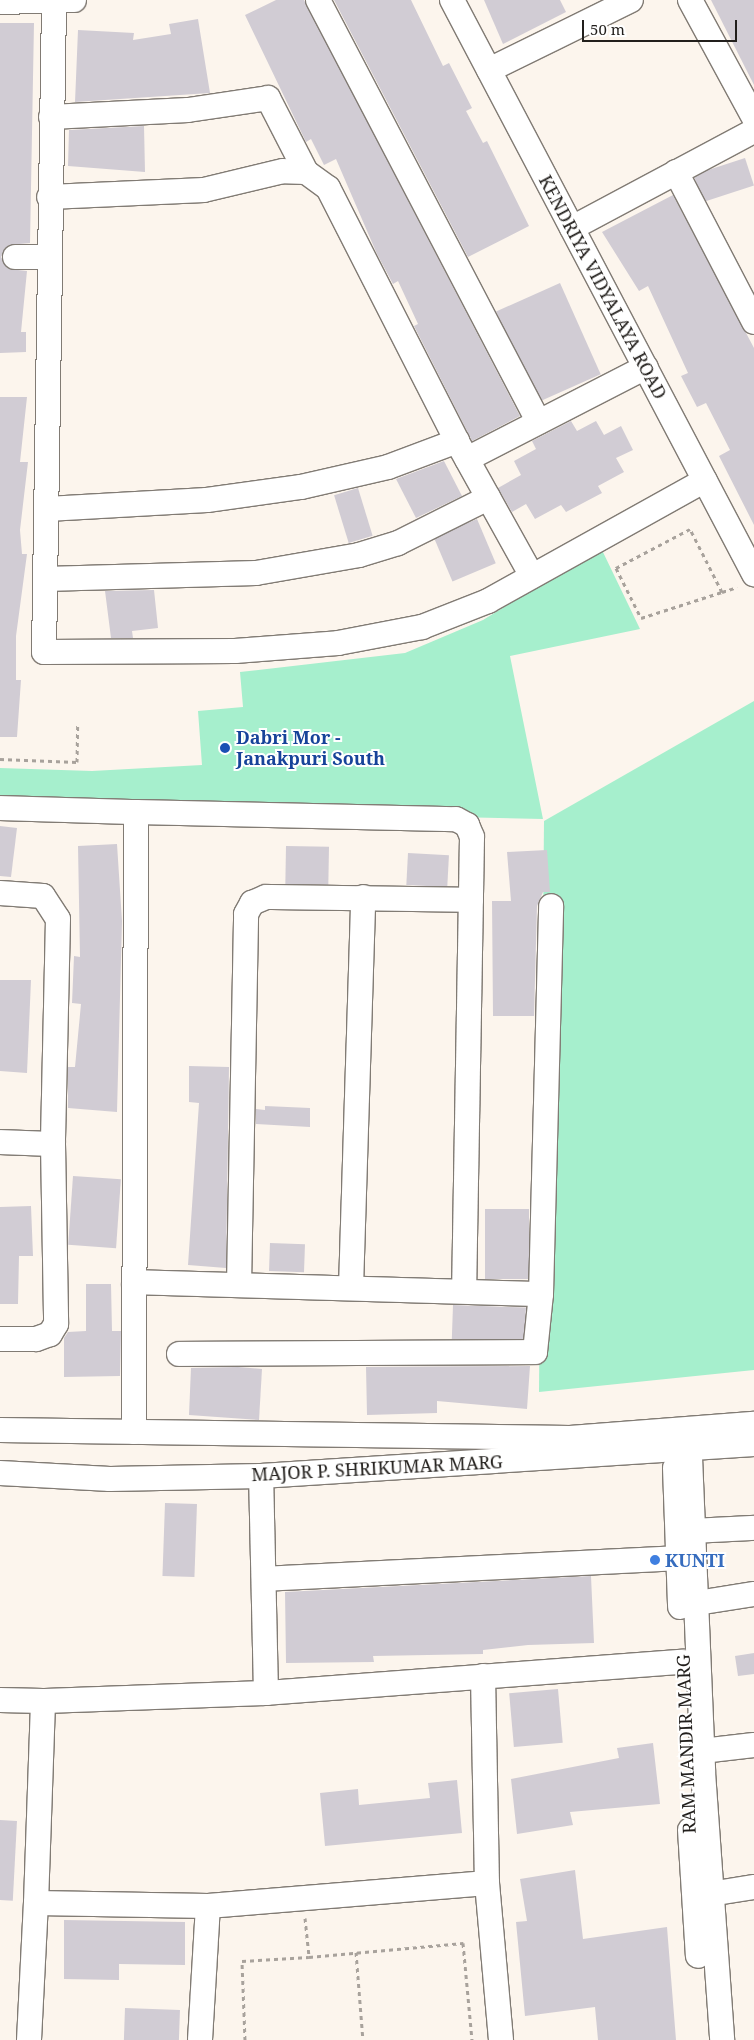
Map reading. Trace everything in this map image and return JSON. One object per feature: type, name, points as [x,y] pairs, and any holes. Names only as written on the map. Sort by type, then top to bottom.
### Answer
[{"type":"street","points":[[318,0],[539,422]]},
{"type":"street","points":[[490,70],[631,0]]},
{"type":"street","points":[[690,0],[754,118]]},
{"type":"street","points":[[0,2],[64,1],[52,117],[44,652],[235,651],[338,643],[422,627],[488,601],[705,480]]},
{"type":"street","name":"KENDRIYA VIDYALAYA ROAD","points":[[454,1],[754,574]]},
{"type":"street","points":[[52,117],[188,110],[268,98],[306,172],[328,188],[462,450],[532,576]]},
{"type":"street","points":[[572,228],[754,131]]},
{"type":"street","points":[[50,197],[204,190],[283,171],[306,172]]},
{"type":"street","points":[[676,172],[754,322]]},
{"type":"street","points":[[15,257],[49,257]]},
{"type":"street","points":[[47,509],[207,500],[301,487],[462,450],[539,422],[646,368]]},
{"type":"street","points":[[45,579],[256,573],[359,555],[398,543],[488,498]]},
{"type":"street","points":[[0,808],[456,819],[467,825],[472,837],[464,1291]]},
{"type":"street","points":[[134,1432],[136,812]]},
{"type":"street","points":[[0,893],[43,896],[58,919],[53,1144],[56,1324],[50,1334],[36,1339],[0,1339]]},
{"type":"street","points":[[238,1285],[246,914],[252,903],[266,898],[363,897],[471,900]]},
{"type":"street","points":[[352,1288],[363,897]]},
{"type":"street","points":[[179,1354],[530,1355],[538,1346],[551,906]]},
{"type":"street","points":[[0,1142],[53,1144]]},
{"type":"street","points":[[134,1282],[541,1294]]},
{"type":"street","name":"MAJOR P. SHRIKUMAR MARG","points":[[0,1473],[110,1479],[261,1476],[682,1438],[754,1424]]},
{"type":"street","name":"MAJOR P. SHRIKUMAR MARG","points":[[0,1430],[682,1438],[754,1444]]},
{"type":"street","name":"RAM MANDIR MARG","points":[[682,1438],[694,1531],[702,1751],[710,1894],[722,2040]]},
{"type":"street","name":"RAM MANDIR MARG","points":[[682,1438],[678,1558],[693,1894],[706,2040]]},
{"type":"street","points":[[261,1476],[266,1692]]},
{"type":"street","points":[[694,1531],[754,1528]]},
{"type":"street","points":[[264,1579],[678,1558]]},
{"type":"street","points":[[696,1603],[754,1594]]},
{"type":"street","points":[[0,1700],[43,1701],[266,1692],[683,1662]]},
{"type":"street","points":[[483,1676],[487,1883],[501,2040]]},
{"type":"street","points":[[29,2040],[43,1701]]},
{"type":"street","points":[[702,1751],[754,1745]]},
{"type":"street","points":[[36,1903],[208,1906],[487,1883]]},
{"type":"street","points":[[710,1894],[754,1887]]},
{"type":"street","points":[[200,2040],[208,1906]]},
{"type":"path","points":[[690,528],[722,592],[641,618],[616,568],[690,528]]},
{"type":"path","points":[[0,759],[77,762],[78,723]]},
{"type":"path","points":[[303,1898],[309,1957]]},
{"type":"path","points":[[245,2040],[242,1961],[309,1957],[463,1942],[472,2040]]},
{"type":"path","points":[[356,1952],[363,2040]]},
{"type":"green space","points":[[601,548],[640,629],[510,656],[543,819],[0,807],[0,768],[92,771],[202,765],[198,711],[243,707],[240,672],[405,653],[483,620]]},
{"type":"green space","points":[[754,701],[754,1370],[539,1392],[544,821]]},
{"type":"building","points":[[276,0],[304,0],[520,416],[472,441],[414,326],[418,324],[398,281],[393,284],[377,254],[336,159],[324,165],[311,139],[306,142],[245,15]]},
{"type":"building","points":[[334,0],[411,0],[443,66],[449,63],[472,108],[466,111],[483,143],[487,141],[529,226],[468,257]]},
{"type":"building","points":[[484,0],[560,0],[566,12],[503,44]]},
{"type":"building","points":[[711,0],[754,0],[754,85]]},
{"type":"building","points":[[198,19],[210,93],[75,102],[78,30],[134,33],[133,40],[171,34],[169,24]]},
{"type":"building","points":[[0,23],[34,23],[30,243],[9,245],[1,257],[9,269],[27,271],[21,332],[26,332],[26,352],[0,353]]},
{"type":"building","points":[[144,126],[145,172],[68,166],[69,130]]},
{"type":"building","points":[[745,158],[754,186],[703,202],[694,175]]},
{"type":"building","points":[[673,195],[754,348],[754,525],[719,456],[730,450],[706,403],[697,407],[681,376],[688,373],[648,286],[639,291],[602,232]]},
{"type":"building","points":[[560,283],[601,374],[537,403],[496,311]]},
{"type":"building","points":[[0,397],[27,397],[20,462],[28,462],[20,530],[22,554],[27,554],[16,636],[16,680],[21,680],[17,737],[0,737]]},
{"type":"building","points":[[571,421],[577,431],[596,421],[604,435],[621,426],[633,450],[616,458],[624,472],[598,486],[602,493],[566,512],[561,505],[535,519],[526,504],[512,512],[498,488],[521,475],[514,461],[536,449],[532,441]]},
{"type":"building","points":[[444,461],[462,496],[416,518],[396,479]]},
{"type":"building","points":[[358,488],[373,536],[349,543],[334,495]]},
{"type":"building","points":[[477,519],[496,563],[452,582],[434,537]]},
{"type":"building","points":[[154,590],[158,628],[132,631],[133,638],[111,638],[105,591]]},
{"type":"building","points":[[0,826],[17,828],[11,877],[0,876]]},
{"type":"building","points":[[117,844],[122,921],[117,1112],[68,1108],[68,1067],[75,1067],[81,1004],[72,1003],[74,956],[80,957],[78,846]]},
{"type":"building","points":[[286,846],[329,847],[328,885],[285,884]]},
{"type":"building","points":[[547,850],[550,892],[543,892],[537,906],[534,1016],[493,1016],[492,901],[511,901],[507,852]]},
{"type":"building","points":[[408,853],[449,855],[447,887],[406,885]]},
{"type":"building","points":[[0,980],[31,980],[27,1073],[0,1071]]},
{"type":"building","points":[[189,1066],[229,1067],[226,1268],[188,1265],[199,1103],[189,1102]]},
{"type":"building","points":[[265,1106],[310,1108],[310,1127],[256,1124],[256,1109],[265,1110]]},
{"type":"building","points":[[73,1176],[121,1179],[116,1248],[68,1245]]},
{"type":"building","points":[[31,1206],[33,1256],[19,1256],[18,1304],[0,1304],[0,1207]]},
{"type":"building","points":[[485,1209],[529,1209],[529,1279],[485,1279]]},
{"type":"building","points":[[270,1243],[305,1244],[304,1272],[269,1271]]},
{"type":"building","points":[[86,1284],[111,1284],[112,1331],[121,1331],[120,1376],[64,1377],[64,1338],[68,1332],[86,1331]]},
{"type":"building","points":[[453,1305],[526,1308],[525,1342],[452,1339]]},
{"type":"building","points":[[530,1366],[527,1409],[437,1401],[437,1413],[367,1415],[366,1367]]},
{"type":"building","points":[[238,1367],[262,1369],[259,1420],[189,1415],[191,1368]]},
{"type":"building","points":[[165,1503],[197,1504],[194,1577],[162,1576]]},
{"type":"building","points":[[591,1576],[594,1643],[528,1645],[483,1650],[483,1654],[373,1656],[374,1662],[286,1663],[285,1592]]},
{"type":"building","points":[[754,1653],[754,1674],[738,1676],[735,1656]]},
{"type":"building","points":[[558,1689],[563,1743],[514,1747],[509,1693]]},
{"type":"building","points":[[653,1743],[660,1804],[570,1812],[573,1825],[517,1834],[511,1779],[619,1758],[617,1748]]},
{"type":"building","points":[[457,1780],[462,1833],[325,1846],[320,1793],[358,1789],[359,1805],[430,1798],[428,1783]]},
{"type":"building","points":[[0,1820],[17,1821],[13,1901],[0,1900]]},
{"type":"building","points":[[575,1870],[583,1939],[667,1927],[676,2040],[598,2040],[595,2007],[525,2016],[516,1922],[527,1921],[520,1879]]},
{"type":"building","points":[[64,1920],[185,1922],[185,1965],[119,1964],[119,1980],[64,1979]]},
{"type":"building","points":[[125,2008],[180,2010],[179,2040],[124,2040]]},
{"type":"place","name":"Dabri Mor - Janakpuri South","points":[[225,748]]},
{"type":"place","name":"KUNTI","points":[[655,1560]]}]
